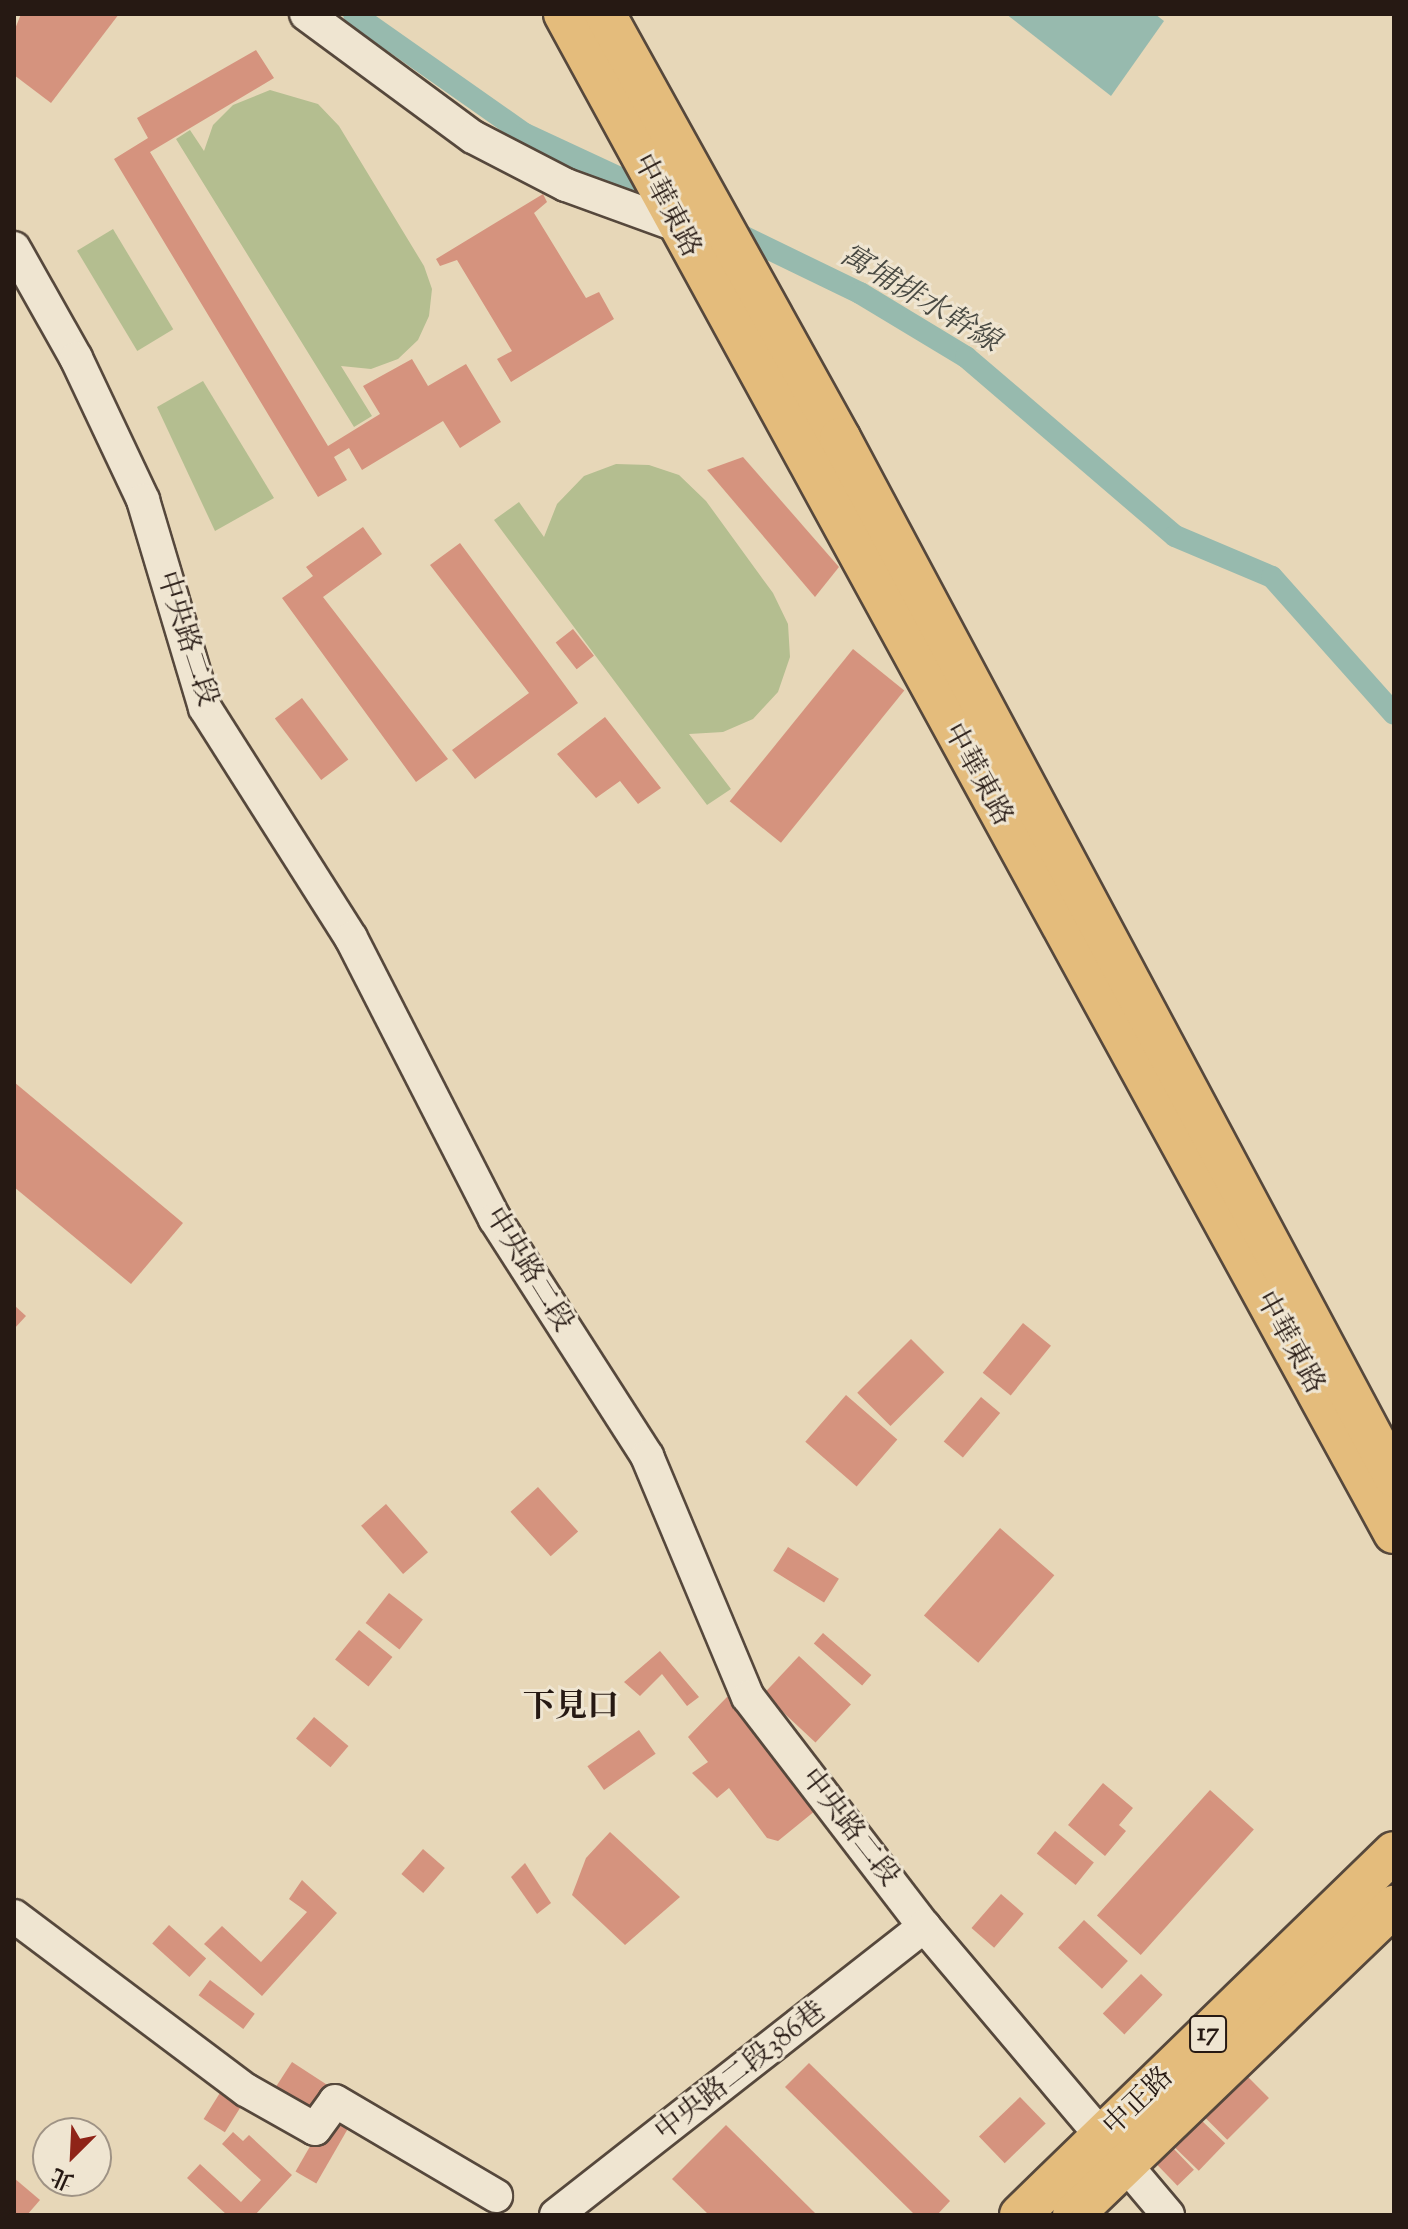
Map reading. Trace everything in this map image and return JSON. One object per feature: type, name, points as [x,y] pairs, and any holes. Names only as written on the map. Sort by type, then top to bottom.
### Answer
[{"type":"main road","name":"中華東路","points":[[564,14],[847,452],[1394,1477]]},
{"type":"main road","name":"中華東路","points":[[605,14],[693,215],[1394,1533]]},
{"type":"main road","name":"中正路","points":[[1073,2215],[1115,2149],[1394,1852]]},
{"type":"main road","name":"中正路","points":[[1020,2215],[1115,2149],[1394,1906]]},
{"type":"street","points":[[306,14],[473,137],[566,185],[693,215]]},
{"type":"street","name":"中央路二段","points":[[14,248],[76,358],[143,500],[205,708],[351,938],[495,1219],[647,1456],[748,1697],[924,1926],[1168,2215]]},
{"type":"street","points":[[14,1916],[246,2090],[315,2129],[335,2101],[496,2196]]},
{"type":"street","name":"中央路二段386巷","points":[[556,2215],[924,1926]]},
{"type":"green space","points":[[270,90],[318,104],[339,126],[424,266],[432,289],[429,316],[418,340],[398,359],[371,369],[341,366],[372,416],[354,427],[176,139],[190,130],[204,151],[213,125],[233,105]]},
{"type":"green space","points":[[113,229],[173,329],[137,351],[77,251]]},
{"type":"green space","points":[[203,381],[274,498],[215,531],[157,407]]},
{"type":"green space","points":[[616,464],[649,465],[679,475],[706,501],[773,593],[788,624],[790,657],[778,692],[753,719],[723,732],[689,734],[731,789],[707,805],[494,520],[519,502],[544,537],[557,504],[584,476]]},
{"type":"water","points":[[1006,14],[1155,14],[1164,21],[1111,96]]},
{"type":"building","points":[[21,14],[119,14],[51,103],[14,75],[15,29]]},
{"type":"building","points":[[256,50],[274,78],[150,152],[328,446],[380,414],[363,386],[412,359],[428,386],[466,364],[501,422],[460,448],[443,421],[362,470],[349,448],[334,457],[347,480],[318,497],[114,159],[148,138],[137,118]]},
{"type":"building","points":[[543,194],[547,202],[534,213],[586,298],[599,292],[614,319],[511,382],[497,359],[512,351],[457,260],[440,266],[436,259]]},
{"type":"building","points":[[743,457],[839,567],[815,597],[707,470]]},
{"type":"building","points":[[363,527],[382,554],[323,597],[448,759],[416,782],[282,598],[313,576],[306,567]]},
{"type":"building","points":[[460,543],[578,703],[475,779],[452,750],[529,693],[430,565]]},
{"type":"building","points":[[573,629],[594,656],[577,669],[556,643]]},
{"type":"building","points":[[853,649],[904,691],[781,843],[730,801]]},
{"type":"building","points":[[302,698],[348,759],[321,780],[275,718]]},
{"type":"building","points":[[605,717],[661,788],[638,804],[620,781],[596,798],[557,754]]},
{"type":"building","points":[[14,1082],[183,1223],[131,1284],[14,1187]]},
{"type":"building","points":[[14,1305],[26,1316],[14,1329]]},
{"type":"building","points":[[1023,1323],[1051,1346],[1011,1395],[983,1373]]},
{"type":"building","points":[[911,1339],[944,1372],[890,1426],[857,1393]]},
{"type":"building","points":[[846,1395],[897,1440],[857,1486],[805,1442]]},
{"type":"building","points":[[981,1397],[1000,1413],[963,1458],[944,1441]]},
{"type":"building","points":[[538,1487],[578,1532],[551,1556],[511,1512]]},
{"type":"building","points":[[386,1504],[428,1552],[403,1574],[361,1526]]},
{"type":"building","points":[[1000,1528],[1054,1575],[978,1663],[924,1616]]},
{"type":"building","points":[[788,1547],[839,1579],[824,1603],[773,1571]]},
{"type":"building","points":[[389,1593],[423,1619],[399,1649],[366,1623]]},
{"type":"building","points":[[359,1630],[392,1657],[369,1687],[335,1660]]},
{"type":"building","points":[[823,1633],[871,1675],[862,1686],[814,1644]]},
{"type":"building","points":[[660,1651],[699,1697],[687,1706],[662,1674],[640,1696],[624,1682]]},
{"type":"building","points":[[799,1656],[851,1704],[815,1742],[764,1694]]},
{"type":"building","points":[[727,1697],[741,1699],[821,1806],[778,1841],[767,1838],[729,1788],[717,1798],[692,1773],[708,1762],[688,1737]]},
{"type":"building","points":[[314,1717],[348,1746],[330,1767],[296,1738]]},
{"type":"building","points":[[639,1730],[656,1754],[604,1790],[587,1766]]},
{"type":"building","points":[[1103,1783],[1133,1808],[1119,1825],[1126,1831],[1105,1856],[1068,1825]]},
{"type":"building","points":[[1210,1790],[1254,1829],[1141,1955],[1097,1916]]},
{"type":"building","points":[[1055,1831],[1094,1862],[1076,1885],[1037,1854]]},
{"type":"building","points":[[610,1832],[680,1897],[625,1945],[572,1895],[586,1858]]},
{"type":"building","points":[[423,1849],[445,1868],[423,1893],[401,1874]]},
{"type":"building","points":[[525,1863],[551,1903],[537,1914],[511,1877]]},
{"type":"building","points":[[302,1880],[337,1913],[262,1996],[204,1944],[222,1926],[261,1962],[307,1912],[289,1899]]},
{"type":"building","points":[[1001,1894],[1024,1914],[994,1948],[971,1928]]},
{"type":"building","points":[[1084,1920],[1128,1961],[1102,1989],[1058,1948]]},
{"type":"building","points":[[169,1925],[206,1958],[189,1977],[152,1944]]},
{"type":"building","points":[[1141,1974],[1163,1995],[1124,2034],[1103,2014]]},
{"type":"building","points":[[210,1980],[255,2014],[243,2029],[199,1995]]},
{"type":"building","points":[[292,2062],[333,2089],[312,2121],[271,2095]]},
{"type":"building","points":[[809,2063],[950,2201],[937,2215],[915,2215],[785,2087]]},
{"type":"building","points":[[1247,2076],[1269,2098],[1227,2140],[1205,2118]]},
{"type":"building","points":[[228,2080],[249,2093],[225,2132],[204,2119]]},
{"type":"building","points":[[1020,2097],[1046,2124],[1005,2163],[979,2137]]},
{"type":"building","points":[[335,2103],[356,2115],[316,2183],[295,2171]]},
{"type":"building","points":[[1200,2119],[1225,2143],[1199,2171],[1174,2146]]},
{"type":"building","points":[[726,2125],[817,2215],[709,2215],[672,2179]]},
{"type":"building","points":[[233,2132],[243,2141],[249,2135],[292,2175],[255,2215],[227,2215],[187,2178],[200,2164],[241,2202],[261,2180],[222,2144]]},
{"type":"building","points":[[1171,2146],[1194,2170],[1177,2186],[1154,2162]]},
{"type":"building","points":[[14,2178],[32,2193],[32,2197],[40,2200],[27,2215],[14,2215]]},
{"type":"waterway","name":"寓埔排水幹線","points":[[354,14],[525,134],[661,197]]},
{"type":"waterway","name":"寓埔排水幹線","points":[[728,229],[860,293],[966,357],[1175,536],[1272,577],[1394,714]]},
{"type":"district","name":"下見口","points":[[571,1708]]}]
